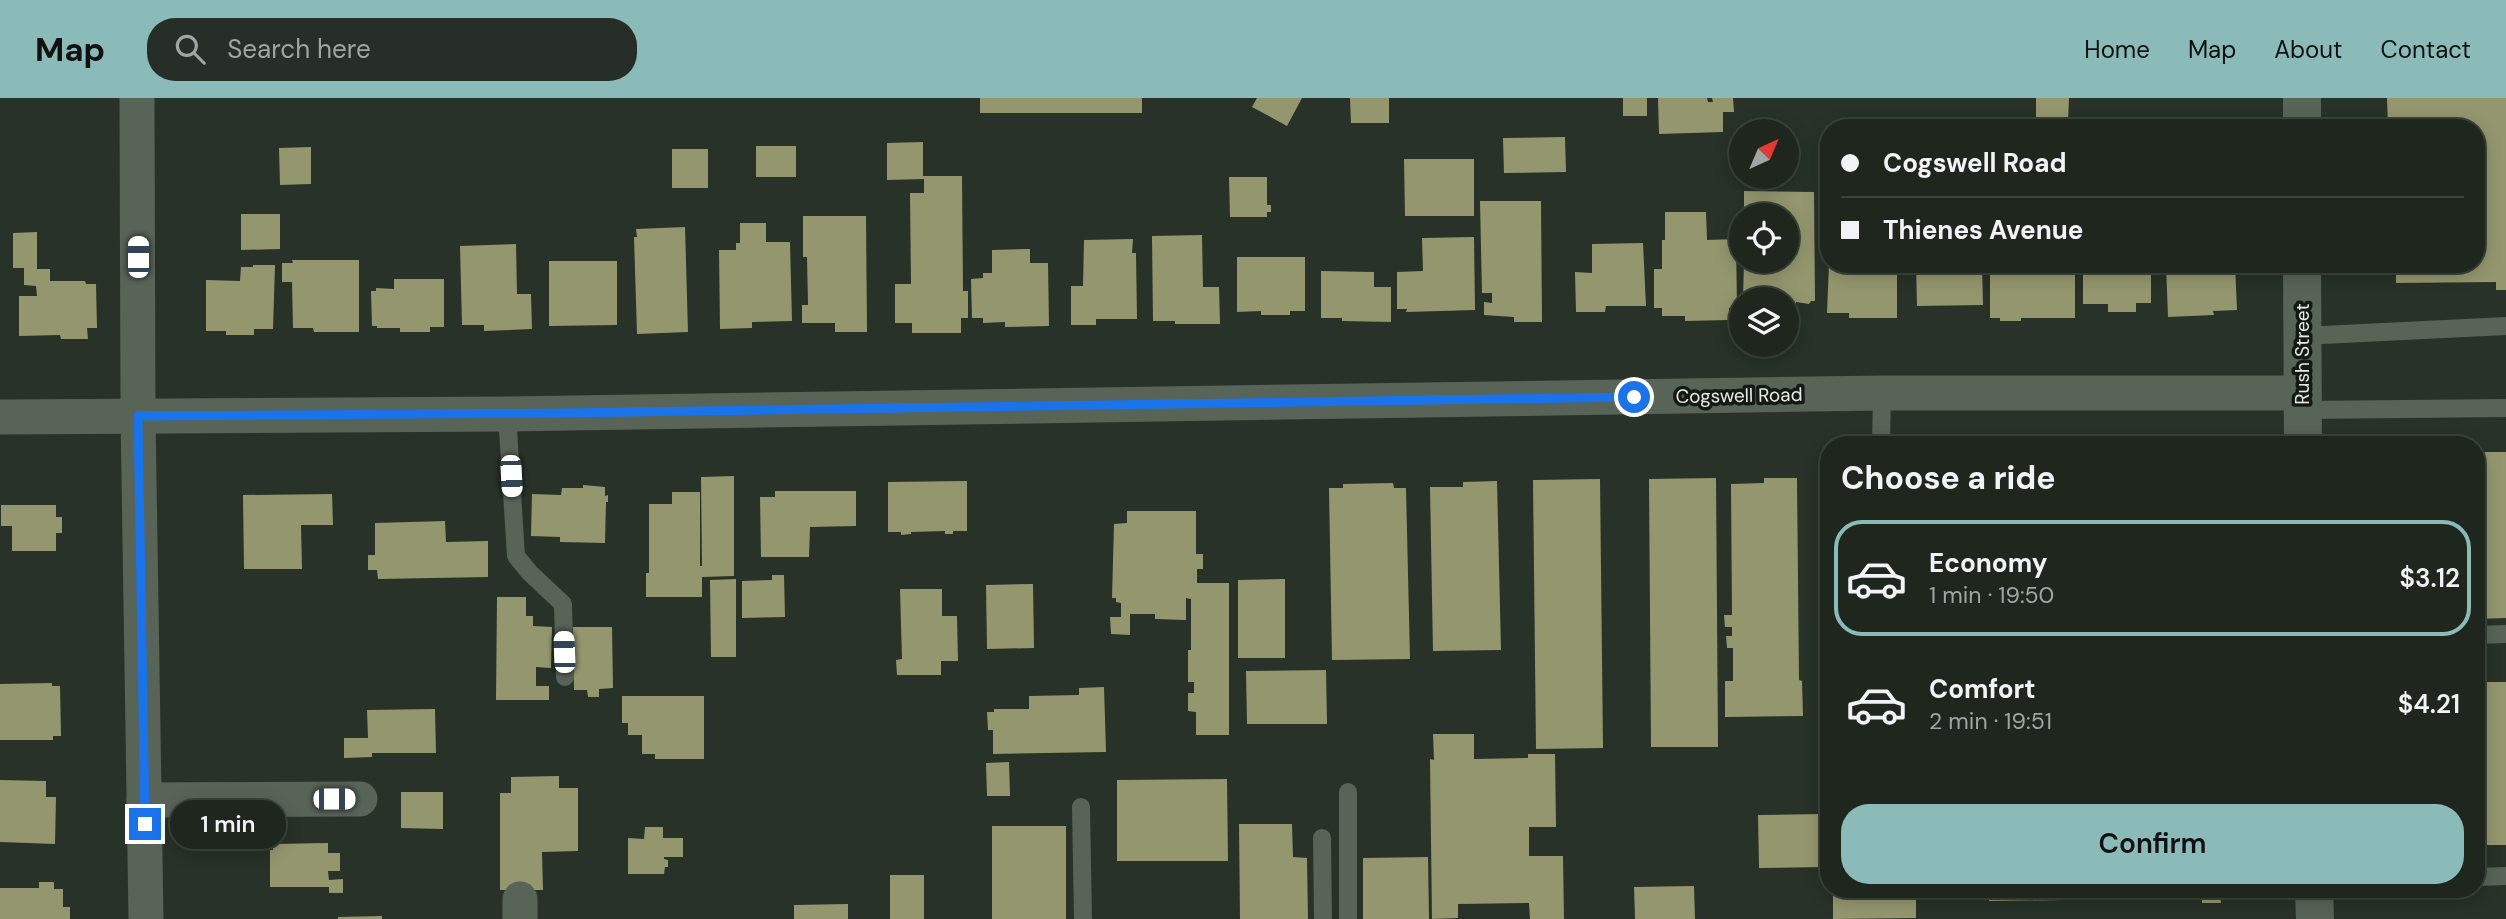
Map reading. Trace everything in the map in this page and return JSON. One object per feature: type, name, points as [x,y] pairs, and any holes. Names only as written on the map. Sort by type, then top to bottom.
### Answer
[{"type":"street","points":[[137,98],[138,416],[146,919]]},
{"type":"street","points":[[2302,98],[2302,119]]},
{"type":"street","name":"Rush Street","points":[[2302,273],[2303,416]]},
{"type":"street","name":"Cogswell Road","points":[[0,417],[507,414],[1882,393],[2303,416]]},
{"type":"street","points":[[144,800],[360,799]]},
{"type":"street","points":[[2314,898],[2315,919]]},
{"type":"lane","points":[[2302,336],[2506,326]]},
{"type":"lane","points":[[1881,436],[1882,393]]},
{"type":"lane","points":[[2303,416],[2506,408]]},
{"type":"lane","points":[[507,414],[516,556],[563,604],[565,677]]},
{"type":"lane","points":[[2485,635],[2506,634]]},
{"type":"lane","points":[[1348,792],[1348,919]]},
{"type":"lane","points":[[1081,807],[1083,919]]},
{"type":"lane","points":[[1322,838],[1323,919]]},
{"type":"lane","points":[[2485,877],[2506,876]]},
{"type":"building","points":[[980,98],[1142,98],[1142,113],[980,113]]},
{"type":"building","points":[[1257,98],[1302,98],[1287,126],[1252,107]]},
{"type":"building","points":[[1350,98],[1389,98],[1389,123],[1351,123]]},
{"type":"building","points":[[1623,98],[1647,98],[1647,116],[1623,116]]},
{"type":"building","points":[[1658,98],[1707,98],[1708,102],[1713,102],[1712,98],[1733,98],[1734,112],[1723,112],[1723,132],[1659,134]]},
{"type":"building","points":[[2036,98],[2069,98],[2068,119],[2036,119]]},
{"type":"building","points":[[2387,98],[2506,98],[2506,290],[2496,290],[2496,282],[2396,283],[2396,273],[2485,273],[2485,119],[2388,119]]},
{"type":"building","points":[[1565,137],[1566,172],[1504,173],[1503,138]]},
{"type":"building","points":[[923,142],[923,176],[962,176],[963,291],[968,291],[968,318],[961,318],[961,333],[912,333],[912,323],[895,323],[895,284],[911,284],[910,193],[924,193],[924,179],[887,180],[887,143]]},
{"type":"building","points":[[756,146],[796,146],[796,177],[756,177]]},
{"type":"building","points":[[311,147],[311,184],[280,185],[279,148]]},
{"type":"building","points":[[672,149],[708,149],[708,188],[672,188]]},
{"type":"building","points":[[1404,159],[1474,159],[1474,216],[1405,216]]},
{"type":"building","points":[[1229,177],[1267,177],[1267,205],[1271,205],[1271,212],[1267,212],[1267,217],[1230,217]]},
{"type":"building","points":[[1744,191],[1814,192],[1815,301],[1809,304],[1799,302],[1799,287],[1743,287],[1744,273],[1799,273],[1799,203],[1744,203]]},
{"type":"building","points":[[1480,201],[1541,201],[1542,322],[1514,322],[1514,317],[1484,315],[1484,302],[1492,303],[1492,293],[1482,293]]},
{"type":"building","points":[[1665,212],[1706,212],[1707,240],[1729,239],[1729,273],[1736,273],[1737,287],[1729,287],[1729,320],[1685,321],[1685,316],[1662,316],[1662,308],[1654,308],[1654,269],[1662,269],[1662,240],[1665,240]]},
{"type":"building","points":[[241,214],[280,214],[280,249],[241,250]]},
{"type":"building","points":[[803,216],[866,216],[867,332],[835,332],[835,323],[802,323],[802,305],[808,305],[807,257],[803,257]]},
{"type":"building","points":[[740,223],[766,223],[766,242],[790,242],[792,321],[752,322],[752,328],[720,329],[719,250],[736,250],[736,243],[740,243]]},
{"type":"building","points":[[685,227],[688,332],[637,334],[636,229]]},
{"type":"building","points":[[37,232],[37,269],[50,269],[50,281],[85,281],[86,284],[96,284],[97,328],[87,328],[88,339],[61,339],[60,335],[19,336],[19,296],[37,296],[36,286],[24,285],[24,268],[13,268],[13,233]]},
{"type":"building","points":[[1202,235],[1203,287],[1219,287],[1220,324],[1153,321],[1152,236]]},
{"type":"building","points":[[1474,237],[1475,310],[1406,312],[1407,309],[1397,309],[1397,272],[1423,271],[1422,238]]},
{"type":"building","points":[[1133,239],[1132,253],[1136,253],[1137,319],[1096,319],[1096,325],[1071,325],[1071,286],[1083,286],[1084,240]]},
{"type":"building","points":[[1643,243],[1646,306],[1606,306],[1605,312],[1576,312],[1575,272],[1592,273],[1592,244]]},
{"type":"building","points":[[516,244],[517,294],[531,294],[532,329],[484,331],[484,325],[462,325],[460,246]]},
{"type":"building","points":[[1030,249],[1030,263],[1048,263],[1049,326],[1005,327],[1005,322],[983,323],[983,318],[972,318],[971,279],[983,278],[983,273],[992,273],[992,250]]},
{"type":"building","points":[[1237,257],[1305,257],[1305,311],[1290,311],[1290,315],[1261,315],[1261,311],[1237,312]]},
{"type":"building","points":[[292,260],[359,260],[359,332],[314,332],[313,328],[293,328],[292,282],[282,282],[282,263],[293,263]]},
{"type":"building","points":[[549,261],[617,261],[617,325],[549,326]]},
{"type":"building","points":[[275,265],[273,329],[254,329],[254,335],[226,335],[226,331],[206,331],[206,280],[240,281],[241,267]]},
{"type":"building","points":[[1321,271],[1374,272],[1374,287],[1391,287],[1391,322],[1321,318]]},
{"type":"building","points":[[1829,273],[1897,273],[1897,318],[1849,318],[1849,313],[1827,313]]},
{"type":"building","points":[[1916,273],[1982,273],[1983,305],[1917,306]]},
{"type":"building","points":[[1990,273],[2075,273],[2075,318],[2021,318],[2021,321],[2000,321],[2000,318],[1990,318]]},
{"type":"building","points":[[2083,273],[2151,273],[2151,303],[2136,303],[2136,312],[2108,312],[2108,304],[2083,304]]},
{"type":"building","points":[[2166,273],[2235,273],[2237,310],[2213,311],[2214,315],[2168,317]]},
{"type":"building","points":[[394,279],[444,279],[444,327],[430,327],[430,332],[400,332],[400,328],[372,326],[371,291],[376,291],[376,288],[394,289]]},
{"type":"building","points":[[2485,452],[2506,452],[2506,618],[2485,619]]},
{"type":"building","points":[[734,476],[734,576],[702,577],[702,597],[646,597],[646,573],[649,573],[649,504],[672,504],[672,492],[700,492],[702,566],[701,477]]},
{"type":"building","points":[[1716,478],[1718,747],[1651,747],[1649,479]]},
{"type":"building","points":[[1764,478],[1797,478],[1799,680],[1802,681],[1803,716],[1725,717],[1725,681],[1733,681],[1733,648],[1727,648],[1726,636],[1732,636],[1732,627],[1725,627],[1724,615],[1732,615],[1731,484],[1764,483]]},
{"type":"building","points":[[1600,479],[1603,748],[1536,749],[1533,480]]},
{"type":"building","points":[[967,481],[967,531],[953,531],[953,534],[945,534],[945,531],[911,532],[901,535],[901,532],[888,532],[888,482]]},
{"type":"building","points":[[1497,481],[1501,650],[1433,651],[1430,487],[1463,487],[1463,482]]},
{"type":"building","points":[[1393,483],[1394,488],[1406,488],[1410,659],[1332,660],[1329,488],[1343,488],[1343,484]]},
{"type":"building","points":[[583,485],[605,487],[608,502],[605,543],[560,542],[560,537],[531,536],[532,494],[561,495],[562,488],[583,488]]},
{"type":"building","points":[[775,491],[856,491],[856,526],[810,527],[809,557],[761,557],[760,497],[775,497]]},
{"type":"building","points":[[332,494],[333,525],[301,525],[302,569],[244,569],[243,495]]},
{"type":"building","points":[[1,505],[56,505],[56,517],[62,517],[62,533],[56,533],[56,551],[12,551],[12,526],[1,526]]},
{"type":"building","points":[[1127,511],[1196,511],[1196,554],[1203,554],[1203,569],[1197,569],[1197,583],[1229,583],[1229,735],[1196,735],[1196,712],[1188,711],[1188,693],[1194,693],[1194,682],[1188,682],[1191,599],[1186,598],[1186,620],[1155,619],[1155,614],[1130,614],[1130,635],[1111,634],[1110,617],[1121,617],[1121,603],[1112,598],[1114,524],[1127,523]]},
{"type":"building","points":[[445,521],[446,542],[488,541],[488,577],[378,579],[377,570],[368,570],[368,555],[375,555],[375,523]]},
{"type":"building","points":[[772,575],[784,575],[785,617],[742,618],[742,581],[772,580]]},
{"type":"building","points":[[736,579],[736,657],[711,657],[710,580]]},
{"type":"building","points":[[1285,579],[1285,658],[1238,658],[1238,580]]},
{"type":"building","points":[[1033,584],[1034,648],[987,649],[986,585]]},
{"type":"building","points":[[900,589],[942,589],[942,616],[957,616],[958,661],[941,661],[941,675],[897,675],[896,660],[902,659]]},
{"type":"building","points":[[497,597],[526,597],[526,616],[533,616],[533,626],[552,627],[551,668],[536,667],[536,686],[549,686],[549,700],[496,700]]},
{"type":"building","points":[[573,627],[612,627],[613,688],[599,689],[599,697],[588,697],[587,690],[574,690]]},
{"type":"building","points":[[1326,670],[1327,724],[1247,724],[1246,671]]},
{"type":"building","points":[[2485,682],[2506,682],[2506,845],[2485,845]]},
{"type":"building","points":[[52,683],[52,686],[60,686],[61,736],[53,736],[53,740],[0,740],[0,684]]},
{"type":"building","points":[[1104,687],[1106,752],[993,754],[993,730],[988,730],[987,712],[994,712],[994,709],[1029,709],[1029,696],[1079,695],[1079,688]]},
{"type":"building","points":[[622,696],[704,696],[704,759],[655,759],[655,754],[642,754],[642,735],[628,735],[628,723],[622,723]]},
{"type":"building","points":[[435,709],[436,753],[372,753],[372,757],[344,758],[344,738],[368,738],[367,710]]},
{"type":"building","points":[[1433,734],[1474,734],[1474,759],[1528,758],[1528,754],[1555,754],[1556,827],[1529,827],[1529,856],[1563,856],[1564,919],[1530,919],[1529,903],[1458,904],[1458,918],[1432,919],[1430,759],[1434,760]]},
{"type":"building","points":[[1009,762],[1010,796],[987,796],[986,763]]},
{"type":"building","points":[[559,776],[559,788],[578,788],[578,851],[542,852],[543,890],[500,890],[500,793],[511,793],[511,777]]},
{"type":"building","points":[[1227,779],[1228,861],[1117,861],[1117,780]]},
{"type":"building","points":[[0,780],[46,781],[46,797],[56,797],[55,844],[0,842]]},
{"type":"building","points":[[401,792],[443,792],[443,829],[401,828]]},
{"type":"building","points":[[1820,814],[1820,867],[1759,868],[1758,815]]},
{"type":"building","points":[[1239,824],[1292,824],[1293,857],[1307,858],[1308,919],[1240,919]]},
{"type":"building","points":[[992,826],[1066,826],[1066,919],[992,919]]},
{"type":"building","points":[[645,827],[663,827],[663,838],[683,838],[683,857],[664,857],[668,860],[668,867],[665,867],[664,874],[628,874],[628,838],[644,839]]},
{"type":"building","points":[[328,843],[328,853],[340,853],[340,871],[328,871],[329,880],[343,879],[343,893],[329,893],[329,887],[270,887],[270,850],[273,850],[273,844]]},
{"type":"building","points":[[1428,857],[1429,919],[1363,919],[1363,858]]},
{"type":"building","points":[[890,875],[924,875],[924,919],[890,919]]},
{"type":"building","points":[[39,882],[54,882],[54,889],[63,889],[63,907],[70,907],[70,919],[0,919],[0,888],[39,888]]},
{"type":"building","points":[[1694,886],[1695,919],[1635,919],[1634,887]]},
{"type":"building","points":[[1833,898],[1916,898],[1916,918],[1833,919]]},
{"type":"building","points":[[1989,898],[2202,898],[1989,901]]},
{"type":"building","points":[[2202,898],[2220,898],[2221,903],[2202,903]]},
{"type":"building","points":[[848,904],[848,919],[794,919],[794,905]]},
{"type":"building","points":[[382,916],[382,919],[338,919],[338,917]]},
{"type":"route","points":[[145,824],[138,416],[562,413],[1634,397]]}]
